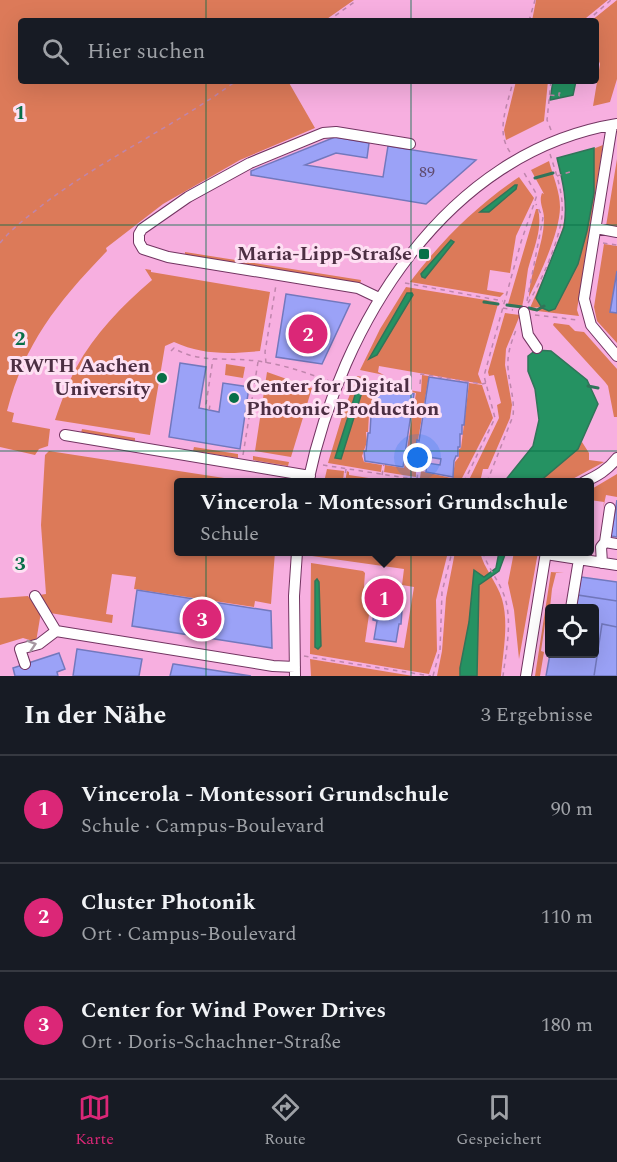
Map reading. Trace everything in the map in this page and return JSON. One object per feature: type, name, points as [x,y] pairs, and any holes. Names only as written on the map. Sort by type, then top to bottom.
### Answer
[{"type":"street","points":[[309,478],[338,384],[350,354],[379,298],[411,254],[471,193],[516,160],[564,138],[614,124],[584,299],[591,325],[617,356]]},
{"type":"street","points":[[379,298],[358,288],[168,258],[143,249],[138,242],[139,234],[142,229],[182,202],[250,163],[328,132],[410,144]]},
{"type":"street","points":[[596,228],[617,232]]},
{"type":"street","points":[[524,312],[528,335],[537,348]]},
{"type":"street","points":[[65,435],[242,464],[305,478]]},
{"type":"street","points":[[593,478],[611,466],[617,458]]},
{"type":"street","points":[[602,562],[606,555],[605,542],[610,508]]},
{"type":"street","points":[[605,542],[617,544]]},
{"type":"street","points":[[25,664],[20,649],[39,644],[56,631],[273,666],[295,672],[294,596],[297,556]]},
{"type":"street","points":[[526,676],[546,556]]},
{"type":"street","points":[[562,556],[617,565]]},
{"type":"street","points":[[572,604],[579,559]]},
{"type":"street","points":[[34,596],[56,631]]},
{"type":"path","points":[[332,18],[357,0]]},
{"type":"path","points":[[530,18],[535,0]]},
{"type":"path","points":[[590,18],[611,0]]},
{"type":"path","points":[[0,243],[9,231],[73,182],[208,101],[232,84]]},
{"type":"path","points":[[466,478],[495,418],[484,376],[521,242],[537,195],[504,142],[502,129],[512,84]]},
{"type":"path","points":[[547,120],[551,84]]},
{"type":"path","points":[[549,95],[559,96],[559,93],[564,93]]},
{"type":"path","points":[[536,203],[543,218],[528,284],[526,305],[556,240],[562,214],[557,176],[552,159]]},
{"type":"path","points":[[557,176],[573,171]]},
{"type":"path","points":[[594,242],[617,245]]},
{"type":"path","points":[[266,363],[265,352],[277,275]]},
{"type":"path","points":[[404,282],[505,301]]},
{"type":"path","points":[[503,308],[509,310]]},
{"type":"path","points":[[489,478],[512,420],[514,406],[508,355],[524,312],[579,320],[587,316]]},
{"type":"path","points":[[171,351],[174,348],[181,353],[213,358],[258,361],[298,370],[338,384]]},
{"type":"path","points":[[209,410],[210,405],[206,404],[213,358]]},
{"type":"path","points":[[242,464],[258,361]]},
{"type":"path","points":[[420,384],[421,374],[486,383]]},
{"type":"path","points":[[396,391],[398,381]]},
{"type":"path","points":[[313,463],[400,478]]},
{"type":"path","points":[[382,475],[384,464]]},
{"type":"path","points":[[345,478],[346,469]]},
{"type":"path","points":[[418,471],[418,478]]},
{"type":"path","points":[[294,654],[432,676],[440,650],[441,601],[451,556]]},
{"type":"path","points":[[485,556],[504,595],[507,642],[503,676]]},
{"type":"shaded area","points":[[0,0],[354,0],[328,18],[18,18],[18,84],[290,84],[315,128],[240,160],[163,204],[106,248],[107,251],[73,288],[45,324],[14,386],[7,411],[14,413],[12,422],[50,429],[48,446],[39,449],[35,455],[0,447]]},
{"type":"shaded area","points":[[536,0],[608,0],[586,18],[533,18]]},
{"type":"shaded area","points":[[617,0],[617,79],[610,102],[593,106],[597,84],[599,84],[600,64],[599,18],[595,18]]},
{"type":"shaded area","points":[[515,84],[548,84],[544,121],[506,140],[504,130]]},
{"type":"shaded area","points":[[553,84],[575,84],[573,95],[550,100]]},
{"type":"shaded area","points":[[603,145],[577,310],[579,316],[529,310],[537,310],[541,307],[530,308],[554,255],[566,213],[560,162]]},
{"type":"shaded area","points":[[594,148],[594,193],[578,264],[555,309],[549,311],[542,308],[536,298],[564,227],[565,201],[557,158]]},
{"type":"shaded area","points":[[617,159],[617,228],[606,226]]},
{"type":"shaded area","points":[[549,161],[559,196],[559,217],[549,253],[529,297],[544,221],[541,200],[542,193],[544,194],[531,170]]},
{"type":"shaded area","points":[[519,177],[534,198],[516,236],[510,273],[490,270],[487,290],[504,293],[500,297],[410,282],[460,225]]},
{"type":"shaded area","points":[[517,185],[516,189],[489,212],[480,212]]},
{"type":"shaded area","points":[[536,209],[538,209],[539,217],[538,232],[528,269],[522,307],[508,304]]},
{"type":"shaded area","points":[[451,240],[454,242],[425,278],[422,277],[421,274]]},
{"type":"shaded area","points":[[604,244],[617,246],[617,271],[610,312],[617,313],[617,343],[597,321],[594,307]]},
{"type":"shaded area","points":[[185,252],[361,280],[360,284],[185,255]]},
{"type":"shaded area","points":[[145,269],[151,272],[270,292],[260,351],[216,352],[195,349],[174,342],[165,346],[150,435],[55,420],[64,394],[83,355],[120,310],[152,280]]},
{"type":"shaded area","points":[[406,287],[498,302],[484,301],[498,304],[478,374],[482,384],[379,366],[378,372],[384,375],[360,370],[380,329]]},
{"type":"shaded area","points":[[407,293],[413,295],[377,355],[369,359]]},
{"type":"shaded area","points":[[505,313],[520,315],[506,349],[505,365],[512,405],[510,418],[488,469],[483,469],[481,478],[470,478],[499,418],[497,405],[501,403],[494,375],[489,376],[488,372]]},
{"type":"shaded area","points":[[554,323],[569,325],[575,331],[584,332],[617,369],[617,417],[614,417],[608,386],[553,325]]},
{"type":"shaded area","points":[[536,350],[551,351],[587,380],[598,404],[578,449],[544,478],[507,478],[533,446],[539,420],[535,389],[528,371],[528,356]]},
{"type":"shaded area","points":[[226,364],[245,367],[243,378],[225,375]]},
{"type":"shaded area","points":[[267,372],[312,388],[291,457],[255,451]]},
{"type":"shaded area","points":[[422,375],[429,376],[415,454],[410,454],[408,469],[416,471],[416,477],[384,472],[385,465],[404,468],[416,393],[397,389],[398,383],[404,384],[403,389],[421,392]]},
{"type":"shaded area","points":[[357,376],[368,378],[368,381],[395,386],[395,389],[373,386],[371,413],[369,414],[368,432],[366,432],[367,442],[362,456],[364,462],[382,465],[381,472],[328,463]]},
{"type":"shaded area","points":[[469,383],[482,385],[493,418],[462,478],[453,478],[455,462],[461,448]]},
{"type":"shaded area","points":[[357,389],[361,389],[362,392],[341,459],[335,458]]},
{"type":"shaded area","points":[[82,429],[135,438],[135,442],[81,433]]},
{"type":"shaded area","points":[[582,442],[589,453],[589,460],[604,462],[574,478],[538,478]]},
{"type":"shaded area","points":[[194,447],[238,454],[238,458],[193,451]]},
{"type":"shaded area","points":[[49,451],[224,478],[174,478],[174,556],[275,556],[271,604],[255,601],[254,607],[134,589],[136,577],[112,574],[106,614],[113,615],[112,623],[50,613],[39,595],[46,594],[41,525],[45,455]]},
{"type":"shaded area","points":[[253,456],[289,462],[288,466],[253,460]]},
{"type":"shaded area","points":[[327,469],[344,471],[343,478],[325,478]]},
{"type":"shaded area","points":[[347,471],[349,475],[369,478],[346,478]]},
{"type":"shaded area","points":[[421,471],[451,478],[420,478]]},
{"type":"shaded area","points":[[617,474],[617,497],[606,495],[603,509],[604,502],[594,501],[594,488]]},
{"type":"shaded area","points":[[312,556],[447,556],[436,600],[437,651],[429,674],[310,654],[311,563],[363,571],[365,573],[363,600],[371,601],[365,642],[404,648],[414,587],[402,585],[404,569]]},
{"type":"shaded area","points":[[454,556],[481,556],[500,593],[504,608],[505,628],[501,676],[437,676],[442,651],[446,598]]},
{"type":"shaded area","points":[[498,556],[505,556],[499,571],[479,585],[477,676],[460,676],[469,622],[474,570],[484,577],[496,568]]},
{"type":"shaded area","points":[[513,556],[537,556],[519,659],[514,610],[508,583]]},
{"type":"shaded area","points":[[551,572],[564,573],[556,573],[550,604],[546,604]]},
{"type":"shaded area","points":[[317,579],[319,582],[321,646],[318,649],[315,647],[315,581]]},
{"type":"shaded area","points":[[28,596],[41,612],[36,642],[23,638],[0,645],[0,598]]},
{"type":"shaded area","points":[[545,611],[541,651],[544,652],[540,676],[535,676]]},
{"type":"shaded area","points":[[310,659],[413,676],[311,676]]},
{"type":"building","points":[[335,137],[369,143],[367,158],[336,153],[305,165],[383,177],[388,146],[476,160],[426,204],[251,175],[251,171]]},
{"type":"building","points":[[617,271],[617,313],[610,312]]},
{"type":"building","points":[[286,294],[350,304],[322,364],[276,357]]},
{"type":"building","name":"Center for Digital Photonic Production","points":[[180,363],[206,367],[199,408],[219,412],[223,383],[249,387],[240,449],[169,437]]},
{"type":"building","points":[[429,377],[468,383],[464,425],[462,425],[462,434],[460,434],[458,456],[454,461],[453,477],[426,472],[427,463],[440,465],[441,459],[415,455]]},
{"type":"building","points":[[375,388],[414,394],[403,467],[365,461],[364,451],[366,451],[368,433],[370,433]]},
{"type":"building","points":[[617,500],[617,537],[611,536]]},
{"type":"building","points":[[581,577],[617,582],[617,601],[578,595]]},
{"type":"building","points":[[137,590],[271,611],[272,648],[132,626]]},
{"type":"building","points":[[382,592],[403,597],[401,624],[399,624],[396,642],[374,639],[377,621],[373,620],[374,609],[379,610]]},
{"type":"building","points":[[578,595],[617,601],[617,627],[602,624],[599,644],[599,604],[577,604]]},
{"type":"building","points":[[602,624],[617,627],[617,676],[594,676],[597,658],[599,658]]},
{"type":"building","points":[[77,649],[142,659],[139,676],[73,676]]},
{"type":"building","points":[[59,653],[65,669],[57,672],[58,676],[15,676],[13,668]]},
{"type":"building","points":[[549,658],[597,658],[594,676],[546,676]]},
{"type":"building","points":[[174,664],[251,676],[170,676]]},
{"type":"waterway","points":[[535,178],[553,173]]},
{"type":"waterway","points":[[484,302],[498,304]]},
{"type":"waterway","points":[[507,305],[522,307]]},
{"type":"waterway","points":[[529,308],[537,310],[544,306]]},
{"type":"waterway","points":[[588,386],[598,388]]},
{"type":"place","name":"Maria-Lipp-Straße","points":[[424,254]]},
{"type":"place","name":"Cluster Photonik","points":[[308,334]]},
{"type":"place","name":"RWTH Aachen University","points":[[162,378]]},
{"type":"place","name":"Center for Digital Photonic Production","points":[[234,398]]},
{"type":"place","name":"Vincerola - Montessori Grundschule","points":[[384,598]]},
{"type":"place","name":"Center for Wind Power Drives","points":[[202,619]]}]
